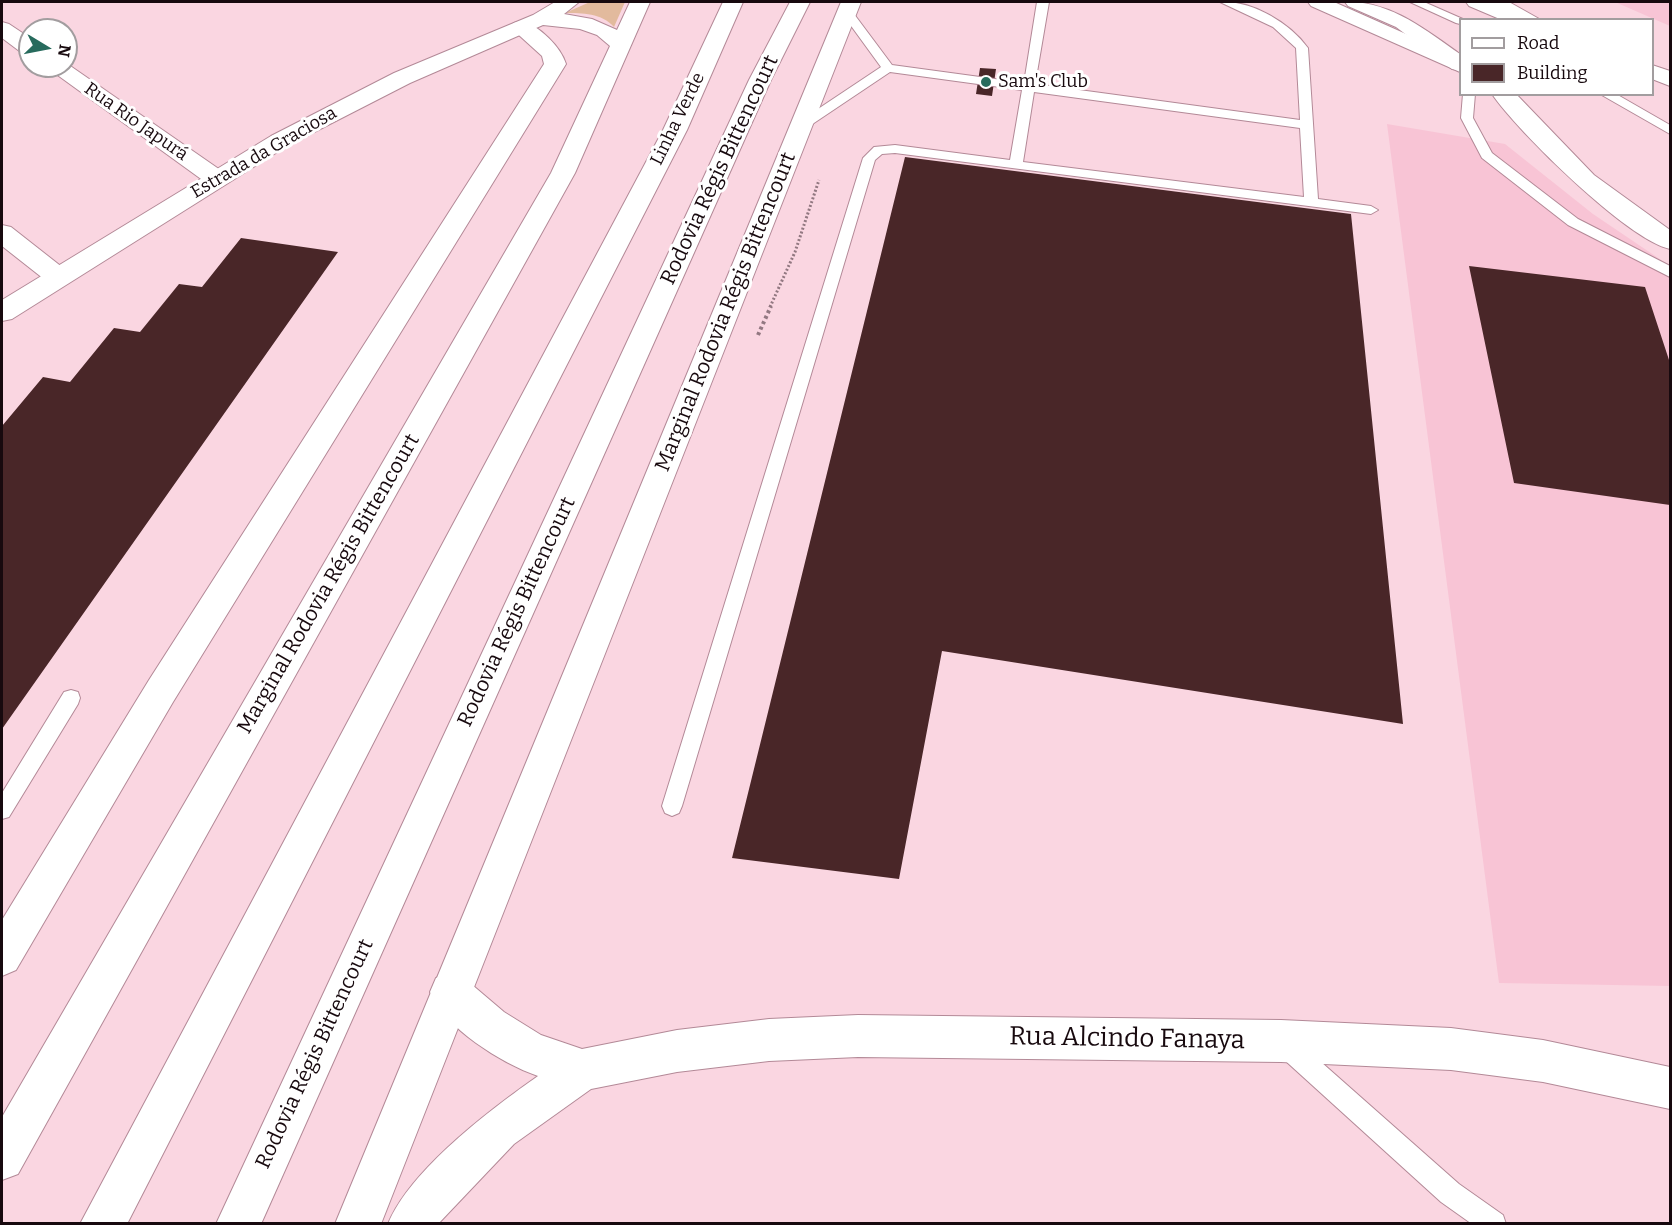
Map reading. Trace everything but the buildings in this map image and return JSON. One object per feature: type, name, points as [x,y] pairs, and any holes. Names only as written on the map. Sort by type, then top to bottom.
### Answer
[{"type":"main road","name":"Estrada da Graciosa","points":[[2,312],[217,179],[341,108],[402,78],[531,23],[570,2]]},
{"type":"main road","name":"Marginal Rodovia Régis Bittencourt","points":[[2,1158],[563,173],[640,2]]},
{"type":"main road","name":"Linha Verde","points":[[102,1224],[675,130],[734,2]]},
{"type":"main road","points":[[760,80],[779,2]]},
{"type":"main road","name":"Rodovia Régis Bittencourt","points":[[238,1224],[760,80],[800,2]]},
{"type":"main road","points":[[1318,2],[1459,64]]},
{"type":"main road","points":[[1355,2],[1403,23],[1459,64]]},
{"type":"main road","points":[[1476,2],[1517,18]]},
{"type":"main road","points":[[1494,2],[1527,18]]},
{"type":"main road","name":"Marginal Rodovia Régis Bittencourt","points":[[358,1224],[849,7]]},
{"type":"main road","name":"Estrada da Graciosa","points":[[531,23],[585,23],[613,34],[622,45]]},
{"type":"main road","points":[[2,956],[167,681],[555,64],[555,58],[531,23]]},
{"type":"main road","points":[[2,28],[18,39]]},
{"type":"main road","points":[[1654,71],[1671,79]]},
{"type":"main road","name":"Rua Rio Japurá","points":[[73,78],[217,179]]},
{"type":"main road","points":[[1505,96],[1585,180],[1632,217],[1671,241]]},
{"type":"main road","points":[[2,233],[58,277]]},
{"type":"main road","points":[[450,992],[489,1027],[530,1052],[582,1070]]},
{"type":"main road","name":"Rua Alcindo Fanaya","points":[[410,1224],[424,1205],[499,1129],[582,1070],[677,1051],[770,1040],[858,1036],[1281,1041],[1451,1049],[1543,1061],[1671,1088]]},
{"type":"lane","points":[[1016,165],[1043,2]]},
{"type":"lane","points":[[1226,2],[1275,22],[1292,34],[1302,48],[1311,202]]},
{"type":"lane","points":[[1416,2],[1459,20]]},
{"type":"lane","points":[[849,7],[888,68]]},
{"type":"lane","points":[[801,126],[888,68],[1307,125]]},
{"type":"lane","points":[[1469,96],[1467,118],[1487,155],[1573,222],[1671,272]]},
{"type":"lane","points":[[1610,96],[1671,130]]},
{"type":"lane","points":[[672,806],[869,158],[879,150],[896,148],[1371,210]]},
{"type":"lane","points":[[2,810],[71,698]]},
{"type":"lane","points":[[1281,1041],[1450,1193],[1494,1224]]},
{"type":"shaded area","points":[[590,2],[625,2],[614,27],[598,16],[565,13]]},
{"type":"shaded area","points":[[1615,2],[1670,2],[1670,26]]},
{"type":"shaded area","points":[[1387,124],[1505,144],[1593,214],[1670,266],[1670,986],[1499,983]]},
{"type":"place","name":"Sam's Club","points":[[986,82]]}]
